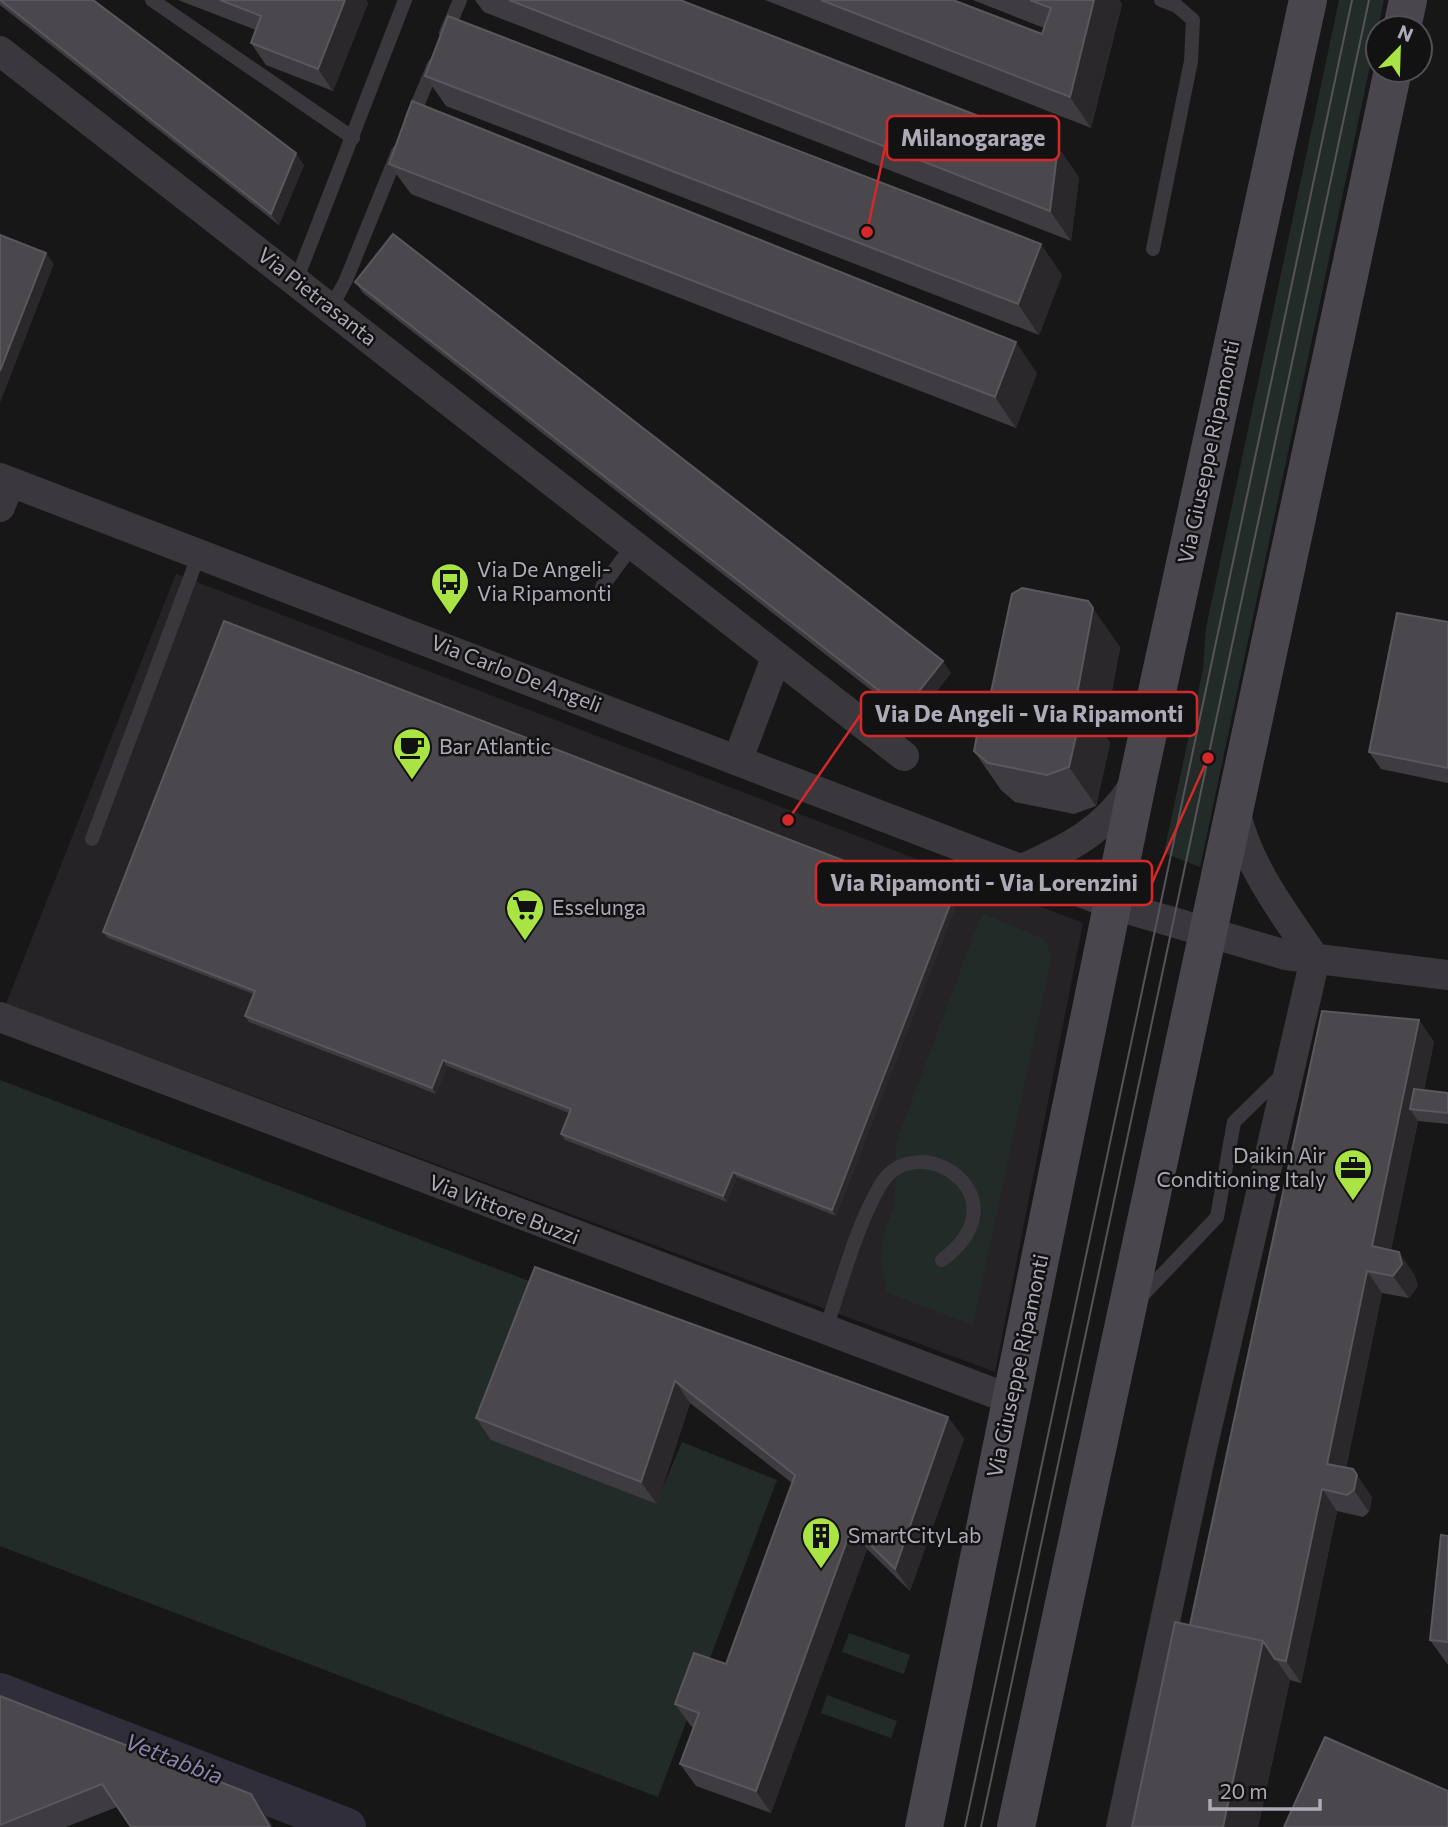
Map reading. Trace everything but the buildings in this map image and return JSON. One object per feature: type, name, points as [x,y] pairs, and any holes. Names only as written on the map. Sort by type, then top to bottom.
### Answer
[{"type":"street","name":"Via Giuseppe Ripamonti","points":[[924,1827],[1138,779],[1308,0]]},
{"type":"street","name":"Via Pietrasanta","points":[[0,51],[904,756]]},
{"type":"street","points":[[1016,1827],[1390,84]]},
{"type":"street","name":"Via Carlo De Angeli","points":[[3,489],[199,554],[1114,905]]},
{"type":"street","points":[[738,759],[776,657]]},
{"type":"street","points":[[1020,870],[1095,830],[1111,818],[1138,779]]},
{"type":"street","points":[[1121,1827],[1201,1453],[1315,959],[1257,869],[1238,826],[1234,805]]},
{"type":"street","points":[[1114,905],[1286,956],[1448,975]]},
{"type":"street","name":"Via Vittore Buzzi","points":[[0,1017],[1010,1399]]},
{"type":"lane","points":[[152,0],[353,138]]},
{"type":"lane","points":[[296,281],[405,0]]},
{"type":"lane","points":[[331,308],[346,279],[460,0]]},
{"type":"lane","points":[[1153,249],[1191,61],[1193,20],[1177,6],[1161,0]]},
{"type":"lane","points":[[602,587],[632,546]]},
{"type":"lane","points":[[92,839],[199,554]]},
{"type":"lane","points":[[1126,1312],[1217,1217],[1234,1122],[1289,1068]]},
{"type":"lane","points":[[825,1331],[862,1226],[882,1182],[911,1162],[946,1167],[970,1192],[974,1207],[968,1235],[962,1245],[942,1260]]},
{"type":"shaded area","points":[[1339,0],[1384,0],[1381,14],[1364,14],[1364,84],[1366,84],[1200,867],[1164,853],[1203,669],[1206,628]]},
{"type":"shaded area","points":[[176,574],[1083,923],[995,1372],[6,1004]]},
{"type":"shaded area","points":[[982,913],[1044,939],[1052,956],[973,1325],[887,1293],[881,1259],[885,1229],[895,1204],[896,1143]]},
{"type":"shaded area","points":[[0,1080],[550,1289],[656,1504],[682,1442],[777,1480],[658,1797],[0,1546]]},
{"type":"shaded area","points":[[849,1633],[910,1655],[904,1674],[842,1652]]},
{"type":"shaded area","points":[[827,1695],[897,1721],[891,1738],[821,1713]]},
{"type":"waterway","name":"Vettabbia","points":[[0,1692],[347,1827]]},
{"type":"tram line","points":[[965,1827],[1352,0]]},
{"type":"tram line","points":[[981,1827],[1369,0]]},
{"type":"place","name":"Milanogarage","points":[[867,232]]},
{"type":"place","name":"Via De Angeli- Via Ripamonti","points":[[450,616]]},
{"type":"place","name":"Via Ripamonti - Via Lorenzini","points":[[1208,758]]},
{"type":"place","name":"Bar Atlantic","points":[[412,781]]},
{"type":"place","name":"Via De Angeli - Via Ripamonti","points":[[788,820]]},
{"type":"place","name":"Esselunga","points":[[525,942]]},
{"type":"place","name":"Daikin Air Conditioning Italy","points":[[1353,1202]]},
{"type":"place","name":"SmartCityLab","points":[[821,1570]]}]
